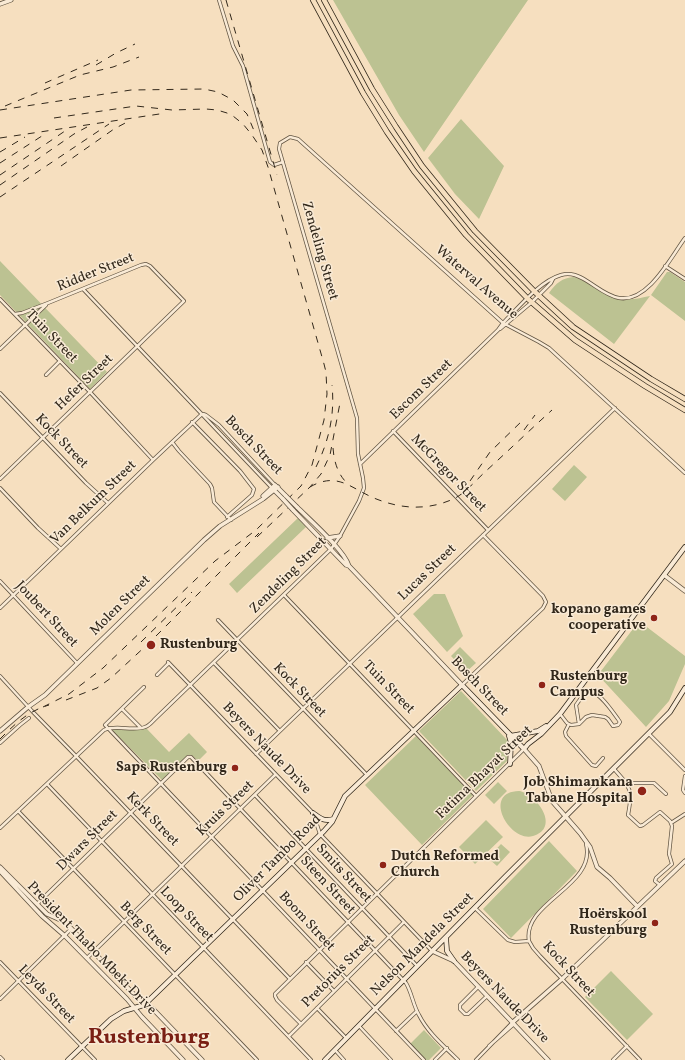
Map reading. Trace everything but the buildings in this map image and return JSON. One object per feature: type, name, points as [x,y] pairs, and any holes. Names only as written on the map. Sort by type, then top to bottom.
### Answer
[{"type":"main road","points":[[313,0],[363,93],[387,132],[414,171],[466,235],[530,301],[575,340],[645,386],[685,410]]},
{"type":"main road","points":[[324,0],[372,89],[422,166],[475,231],[537,294],[573,327],[651,379],[685,399]]},
{"type":"main road","name":"Fatima Bhayat Street","points":[[524,749],[560,714],[685,547]]},
{"type":"main road","name":"Oliver Tambo Road","points":[[144,1005],[320,834],[333,819],[345,796],[462,684]]},
{"type":"main road","name":"Bosch Street","points":[[462,684],[524,749]]},
{"type":"main road","name":"Nelson Mandela Street","points":[[325,1060],[649,734],[670,712],[685,688]]},
{"type":"main road","points":[[510,764],[511,743],[509,735],[541,730],[567,704]]},
{"type":"main road","points":[[313,813],[323,820],[328,821],[333,819]]},
{"type":"main road","points":[[446,937],[447,951],[454,961]]},
{"type":"main road","points":[[68,1060],[116,1015],[134,1007],[144,1005]]},
{"type":"street","points":[[0,4],[11,0]]},
{"type":"street","points":[[219,0],[233,46],[243,66],[270,162],[274,165],[283,162]]},
{"type":"street","name":"Waterval Avenue","points":[[280,152],[280,143],[290,137],[298,139],[505,324],[549,348],[685,473]]},
{"type":"street","name":"Zendeling Street","points":[[140,728],[149,725],[191,686],[334,546],[359,501],[364,488],[358,454],[357,418],[280,152]]},
{"type":"street","points":[[537,294],[549,280],[562,275],[578,276],[610,295],[618,298],[629,298],[644,292],[652,285],[685,238]]},
{"type":"street","name":"Ridder Street","points":[[15,314],[22,313],[146,264],[153,269],[184,301]]},
{"type":"street","points":[[665,266],[685,280]]},
{"type":"street","name":"Bosch Street","points":[[83,289],[202,414],[203,417],[275,488],[286,496],[331,549],[462,684]]},
{"type":"street","name":"Escom Street","points":[[359,464],[537,294]]},
{"type":"street","name":"Escom Street","points":[[505,324],[537,294]]},
{"type":"street","name":"Tuin Street","points":[[0,299],[153,460]]},
{"type":"street","name":"Hefer Street","points":[[0,479],[184,301]]},
{"type":"street","name":"Ridder Street","points":[[0,348],[48,303]]},
{"type":"street","points":[[46,375],[60,361]]},
{"type":"street","name":"Kock Street","points":[[0,393],[108,503]]},
{"type":"street","name":"Lucas Street","points":[[256,754],[279,730],[614,408]]},
{"type":"street","name":"Van Belkum Street","points":[[0,608],[202,414]]},
{"type":"street","points":[[172,442],[210,484],[212,488],[213,500],[229,518],[252,495],[254,489],[240,471],[192,422]]},
{"type":"street","name":"McGregor Street","points":[[393,431],[488,530]]},
{"type":"street","points":[[0,488],[38,528],[61,549]]},
{"type":"street","points":[[260,500],[267,496],[275,488]]},
{"type":"street","points":[[260,500],[275,488]]},
{"type":"street","name":"Bosch Street","points":[[275,488],[283,499],[295,508],[327,538],[348,562],[349,566]]},
{"type":"street","points":[[267,496],[278,494]]},
{"type":"street","name":"Molen Street","points":[[0,731],[28,707],[42,698],[188,555],[229,518],[260,500]]},
{"type":"street","name":"McGregor Street","points":[[483,535],[545,598],[546,604],[543,608]]},
{"type":"street","points":[[327,538],[340,536]]},
{"type":"street","points":[[664,575],[685,591]]},
{"type":"street","name":"Joubert Street","points":[[0,581],[14,594],[35,619],[78,664]]},
{"type":"street","name":"Tuin Street","points":[[284,595],[476,796]]},
{"type":"street","name":"Oliver Tambo Road","points":[[462,684],[543,608]]},
{"type":"street","name":"Kock Street","points":[[218,620],[367,775]]},
{"type":"street","points":[[214,662],[279,730]]},
{"type":"street","name":"Beyers Naude Drive","points":[[157,675],[168,663],[313,813],[320,834],[377,894],[432,951],[454,961],[548,1059]]},
{"type":"street","name":"Kerk Street","points":[[0,676],[290,980]]},
{"type":"street","points":[[108,728],[105,725],[144,687]]},
{"type":"street","points":[[560,714],[569,724],[573,725],[579,724],[586,717],[592,715],[605,717],[613,726],[618,726],[620,722],[596,693],[590,692],[585,693],[576,704],[579,724]]},
{"type":"street","points":[[122,709],[140,728]]},
{"type":"street","points":[[0,743],[29,718]]},
{"type":"street","points":[[569,724],[565,732],[566,736],[592,765],[596,766],[603,758]]},
{"type":"street","points":[[0,828],[104,730],[108,728],[140,728]]},
{"type":"street","name":"Boom Street","points":[[108,728],[424,1060]]},
{"type":"street","points":[[649,734],[685,770]]},
{"type":"street","name":"Bosch Street","points":[[524,749],[537,764],[550,798],[586,842],[593,854],[597,867],[637,906]]},
{"type":"street","name":"Fatima Bhayat Street","points":[[301,1024],[276,1000],[274,996],[275,994],[524,749]]},
{"type":"street","name":"Dwars Street","points":[[37,904],[187,758]]},
{"type":"street","name":"Steen Street","points":[[187,758],[193,758],[403,980]]},
{"type":"street","points":[[614,769],[626,783],[631,798],[631,805],[628,815],[637,825],[643,825],[660,812],[671,823],[672,832],[669,854],[672,864],[656,878],[655,880],[660,885]]},
{"type":"street","name":"Kruis Street","points":[[87,958],[275,775]]},
{"type":"street","points":[[685,776],[682,790],[685,794]]},
{"type":"street","points":[[626,783],[654,783],[666,794]]},
{"type":"street","name":"Loop Street","points":[[47,784],[312,1060]]},
{"type":"street","name":"Smits Street","points":[[255,794],[417,966]]},
{"type":"street","name":"Berg Street","points":[[18,811],[257,1060]]},
{"type":"street","points":[[671,823],[685,814]]},
{"type":"street","points":[[529,941],[528,930],[534,919],[577,876],[584,866],[588,851],[586,842]]},
{"type":"street","points":[[476,1060],[533,1004],[562,979],[685,861]]},
{"type":"street","name":"President Thabo Mbeki Drive","points":[[1,869],[47,914],[64,922],[72,929],[144,1005],[153,1009],[202,1060]]},
{"type":"street","name":"President Thabo Mbeki Drive","points":[[1,869],[42,916],[87,958],[183,1060]]},
{"type":"street","points":[[43,899],[64,922]]},
{"type":"street","name":"Kock Street","points":[[475,908],[508,940],[515,942],[529,941],[533,948],[640,1060]]},
{"type":"street","name":"Pretorius Street","points":[[289,1036],[404,922]]},
{"type":"street","points":[[0,999],[72,929]]},
{"type":"street","name":"Leyds Street","points":[[0,962],[95,1060]]},
{"type":"street","points":[[306,962],[334,991]]},
{"type":"street","points":[[403,980],[408,986],[417,1011],[429,1030],[458,1060]]},
{"type":"street","points":[[478,986],[460,1005],[460,1009],[465,1014],[468,1014],[487,996]]},
{"type":"street","points":[[318,1008],[347,1038]]},
{"type":"street","points":[[396,1031],[417,1011]]},
{"type":"street","points":[[359,1026],[391,1060]]},
{"type":"street","points":[[613,1060],[627,1046]]},
{"type":"street","points":[[435,1060],[447,1048]]},
{"type":"street","points":[[335,1050],[344,1060]]},
{"type":"street","points":[[0,1056],[3,1060]]},
{"type":"green space","points":[[333,0],[528,0],[424,152],[399,115]]},
{"type":"green space","points":[[461,119],[504,166],[479,219],[455,194],[428,158]]},
{"type":"green space","points":[[0,261],[107,372],[90,389],[0,295]]},
{"type":"green space","points":[[667,272],[670,272],[685,282],[685,321],[651,295]]},
{"type":"green space","points":[[574,277],[607,294],[623,299],[650,296],[614,344],[549,293],[554,286],[560,282]]},
{"type":"green space","points":[[574,465],[587,477],[565,501],[552,489]]},
{"type":"green space","points":[[298,518],[306,527],[237,593],[229,584]]},
{"type":"green space","points":[[434,594],[445,594],[463,636],[447,652],[413,614]]},
{"type":"green space","points":[[639,621],[685,656],[685,664],[669,701],[646,727],[598,675]]},
{"type":"green space","points":[[460,647],[476,663],[466,672],[451,656]]},
{"type":"green space","points":[[461,691],[508,741],[507,761],[476,791],[419,731]]},
{"type":"green space","points":[[111,729],[147,729],[169,752],[189,733],[207,752],[198,761],[193,756],[188,755],[162,780]]},
{"type":"green space","points":[[416,736],[473,795],[422,845],[365,785]]},
{"type":"green space","points":[[498,782],[507,791],[494,804],[485,795]]},
{"type":"green space","points":[[519,791],[526,793],[539,804],[546,819],[545,826],[541,832],[533,836],[524,836],[516,832],[508,825],[503,816],[501,808],[502,799],[508,794]]},
{"type":"green space","points":[[486,820],[503,837],[475,864],[459,847]]},
{"type":"green space","points":[[549,841],[577,871],[511,938],[483,909]]},
{"type":"green space","points":[[501,844],[510,852],[497,866],[488,858]]},
{"type":"green space","points":[[611,971],[653,1014],[627,1040],[585,997]]},
{"type":"green space","points":[[424,1030],[441,1048],[429,1060],[426,1060],[410,1044]]},
{"type":"railway","points":[[226,0],[277,175]]},
{"type":"railway","points":[[96,65],[135,44]]},
{"type":"railway","points":[[5,106],[80,75],[113,67],[139,57]]},
{"type":"railway","points":[[45,83],[98,60]]},
{"type":"railway","points":[[0,110],[131,90],[204,89],[218,92],[233,100],[247,114],[255,133]]},
{"type":"railway","points":[[43,707],[69,694],[103,668],[215,561],[256,530],[301,486],[312,465],[324,420],[327,394],[324,364],[268,167],[262,150],[243,124],[233,116],[217,110],[172,110],[136,106],[54,118]]},
{"type":"railway","points":[[0,138],[166,113]]},
{"type":"railway","points":[[61,166],[114,129],[129,121]]},
{"type":"railway","points":[[0,197],[109,124]]},
{"type":"railway","points":[[0,185],[74,134],[87,127]]},
{"type":"railway","points":[[0,175],[65,131]]},
{"type":"railway","points":[[0,163],[45,134]]},
{"type":"railway","points":[[0,152],[25,137]]},
{"type":"railway","points":[[316,467],[328,437],[332,417],[332,385]]},
{"type":"railway","points":[[257,537],[310,487],[321,474],[330,455],[340,403]]},
{"type":"railway","points":[[310,487],[320,482],[338,481],[379,500],[406,507],[424,507],[442,503],[456,498],[465,491],[552,410]]},
{"type":"railway","points":[[524,430],[535,415]]},
{"type":"railway","points":[[470,481],[490,452],[523,420]]},
{"type":"railway","points":[[333,448],[337,468],[348,484]]},
{"type":"railway","points":[[66,700],[97,688],[111,678],[149,643],[259,533]]},
{"type":"railway","points":[[141,642],[192,592]]},
{"type":"railway","points":[[0,739],[28,714],[49,705]]},
{"type":"place","name":"kopano games cooperative","points":[[654,618]]},
{"type":"place","name":"Rustenburg","points":[[151,645]]},
{"type":"place","name":"Rustenburg Campus","points":[[542,685]]},
{"type":"place","name":"Saps Rustenburg","points":[[235,768]]},
{"type":"place","name":"Job Shimankana Tabane Hospital","points":[[642,791]]},
{"type":"place","name":"Dutch Reformed Church","points":[[383,865]]},
{"type":"place","name":"Hoërskool Rustenburg","points":[[655,923]]},
{"type":"district","name":"Rustenburg","points":[[149,1039]]}]
